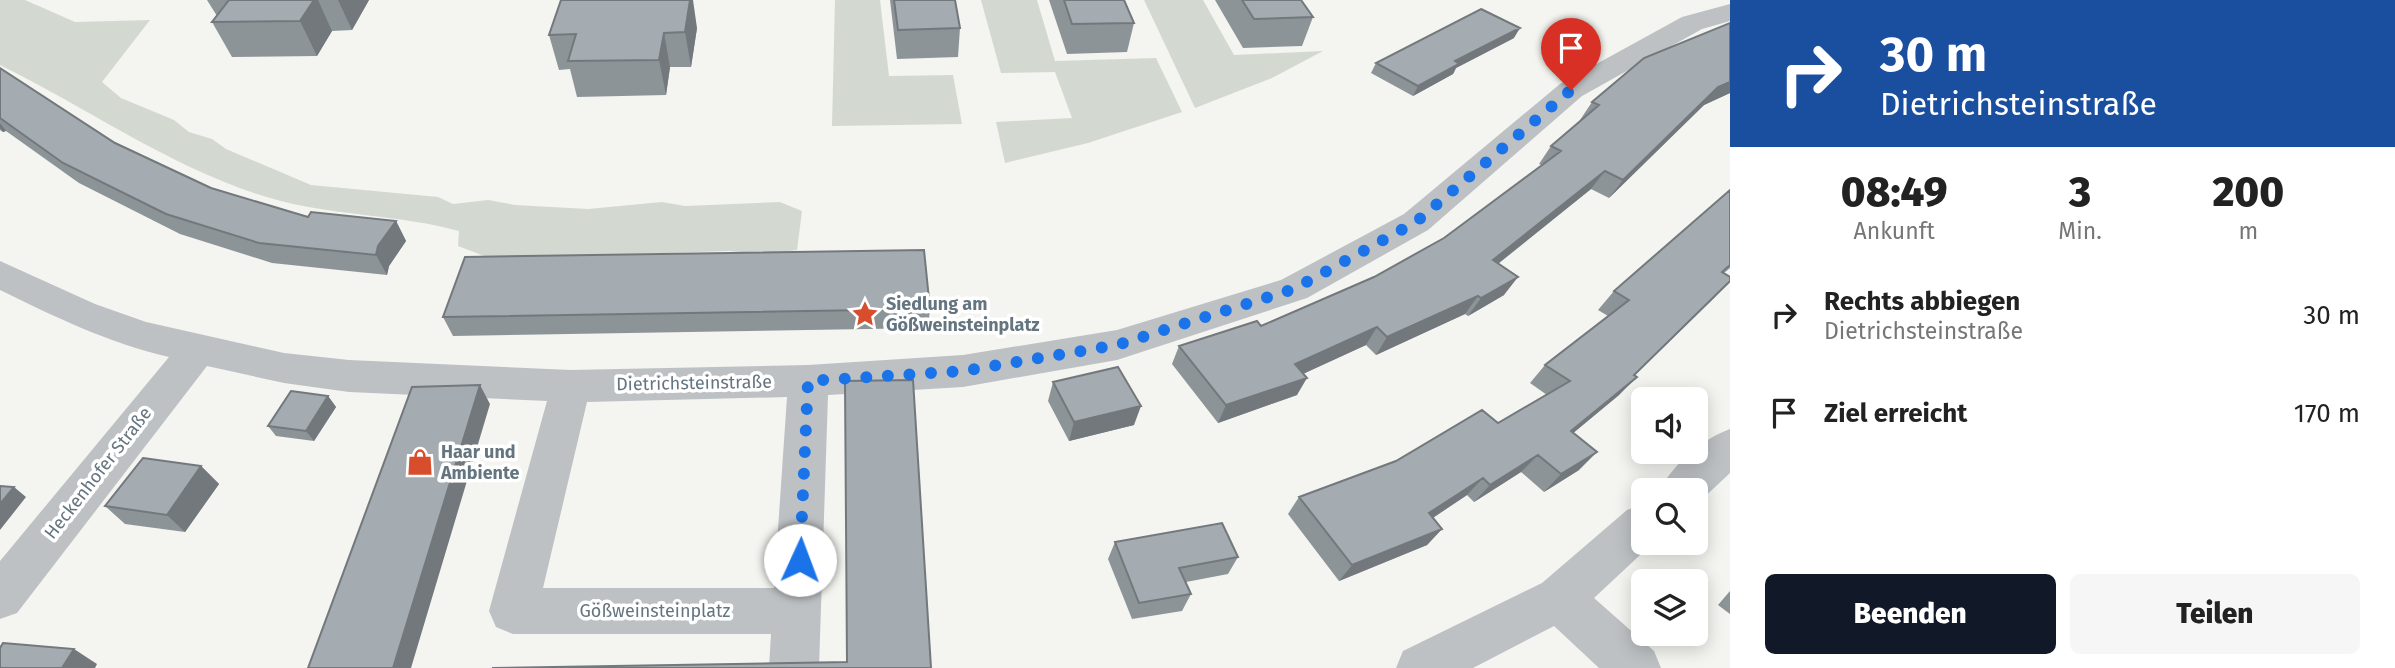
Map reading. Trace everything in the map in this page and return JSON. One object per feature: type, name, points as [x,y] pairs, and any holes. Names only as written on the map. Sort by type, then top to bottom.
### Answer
[{"type":"street","name":"Dietrichsteinstraße","points":[[0,274],[82,314],[142,336],[284,368],[349,376],[571,386],[808,381],[963,371],[1117,345],[1294,289],[1416,222],[1571,90],[1692,23],[1730,12]]},
{"type":"street","name":"Heckenhofer Straße","points":[[0,597],[197,350]]},
{"type":"street","points":[[794,668],[808,381]]},
{"type":"street","name":"Gößweinsteinplatz","points":[[571,386],[513,611],[798,611]]},
{"type":"street","points":[[1695,478],[1730,447]]},
{"type":"street","points":[[1421,668],[1559,599],[1631,535]]},
{"type":"street","points":[[1559,599],[1636,668]]},
{"type":"shaded area","points":[[0,0],[25,0],[75,22],[150,20],[102,82],[121,98],[174,120],[189,132],[212,139],[226,149],[311,185],[438,197],[453,204],[488,200],[515,205],[588,209],[662,202],[685,206],[780,202],[802,211],[797,250],[764,254],[729,251],[492,259],[458,246],[459,231],[303,206],[244,190],[172,158],[0,65]]},
{"type":"shaded area","points":[[835,0],[880,0],[889,76],[953,75],[962,124],[832,126]]},
{"type":"shaded area","points":[[981,0],[1037,0],[1055,61],[1156,58],[1182,112],[1088,143],[1005,163],[996,122],[1072,118],[1055,72],[1001,73]]},
{"type":"shaded area","points":[[1144,0],[1203,0],[1234,55],[1323,51],[1272,78],[1195,108]]},
{"type":"building","points":[[229,0],[314,0],[300,21],[212,22]]},
{"type":"building","points":[[561,0],[690,0],[685,32],[664,33],[659,60],[568,61],[576,34],[549,35]]},
{"type":"building","points":[[894,0],[955,0],[960,28],[898,30]]},
{"type":"building","points":[[1064,0],[1124,0],[1134,23],[1072,24]]},
{"type":"building","points":[[1242,0],[1301,0],[1313,17],[1254,19]]},
{"type":"building","points":[[1481,9],[1520,28],[1455,61],[1459,64],[1418,86],[1376,63]]},
{"type":"building","points":[[1730,23],[1730,82],[1718,87],[1623,180],[1605,171],[1493,260],[1518,277],[1481,298],[1478,296],[1387,337],[1377,327],[1295,364],[1307,378],[1226,405],[1179,346],[1257,321],[1261,326],[1374,277],[1444,238],[1561,151],[1551,146],[1599,105],[1592,102],[1644,58]]},
{"type":"building","points":[[0,68],[115,143],[211,188],[308,217],[311,212],[396,221],[378,246],[376,255],[259,243],[166,214],[63,163],[0,118]]},
{"type":"building","points":[[1730,190],[1730,265],[1722,272],[1730,277],[1730,281],[1634,375],[1637,377],[1571,431],[1597,452],[1561,474],[1538,455],[1490,485],[1483,478],[1429,513],[1442,529],[1352,565],[1299,497],[1396,461],[1482,410],[1498,423],[1570,381],[1545,365],[1629,300],[1614,291]]},
{"type":"building","points":[[924,250],[930,309],[443,317],[465,257]]},
{"type":"building","points":[[1118,367],[1141,406],[1074,422],[1053,382]]},
{"type":"building","points":[[913,380],[931,668],[492,668],[847,662],[845,381]]},
{"type":"building","points":[[480,385],[393,668],[308,668],[412,387]]},
{"type":"building","points":[[291,391],[328,396],[306,431],[268,426]]},
{"type":"building","points":[[143,458],[201,466],[167,515],[105,506]]},
{"type":"building","points":[[0,486],[14,487],[0,504]]},
{"type":"building","points":[[1222,523],[1238,557],[1179,568],[1191,594],[1139,603],[1115,542]]},
{"type":"building","points":[[3,643],[74,649],[62,668],[0,668],[0,648]]},
{"type":"place","name":"Siedlung am Gößweinsteinplatz","points":[[865,314]]},
{"type":"place","name":"Haar und Ambiente","points":[[420,462]]},
{"type":"route","points":[[800,560],[808,381],[963,371],[1117,345],[1294,289],[1416,222],[1571,90]]}]
